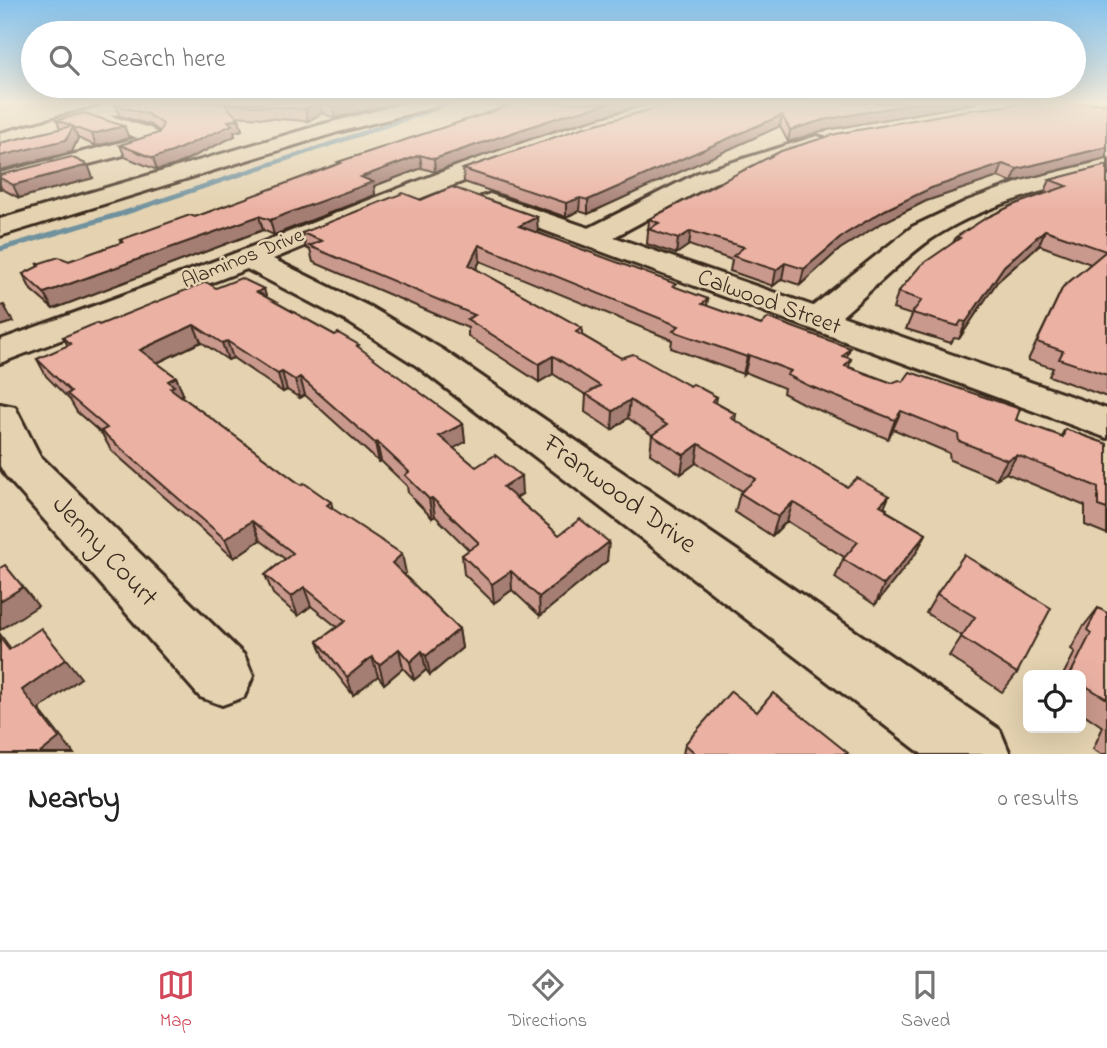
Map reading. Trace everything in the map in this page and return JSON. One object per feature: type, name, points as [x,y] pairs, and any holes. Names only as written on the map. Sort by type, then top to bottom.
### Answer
[{"type":"street","points":[[0,180],[136,146],[156,138]]},
{"type":"street","points":[[0,228],[295,138]]},
{"type":"street","name":"Alaminos Drive","points":[[0,352],[248,258],[432,182],[552,138]]},
{"type":"street","points":[[592,238],[706,178],[832,138]]},
{"type":"street","points":[[816,321],[922,233],[976,206],[1033,185],[1107,167]]},
{"type":"street","name":"Calwood Street","points":[[432,182],[1107,424]]},
{"type":"street","name":"Franwood Drive","points":[[248,258],[360,315],[430,358],[976,754]]},
{"type":"street","name":"Jenny Court","points":[[0,417],[22,465],[222,676]]},
{"type":"building","points":[[20,138],[67,138],[0,156],[0,143]]},
{"type":"building","points":[[142,138],[203,138],[153,158],[120,145]]},
{"type":"building","points":[[411,138],[496,138],[434,159],[420,155],[361,177],[373,182],[270,220],[259,216],[44,293],[23,274],[39,266],[37,264],[59,257],[69,261],[123,242],[120,240],[190,215],[195,217],[341,163],[338,162]]},
{"type":"building","points":[[552,138],[729,138],[588,200],[580,198],[566,203],[463,169]]},
{"type":"building","points":[[822,138],[1107,138],[1107,147],[1017,169],[1003,164],[931,188],[885,210],[845,234],[804,269],[785,263],[776,270],[733,256],[744,247],[691,231],[678,239],[648,229],[659,223],[649,219],[781,151]]},
{"type":"building","points":[[71,157],[88,165],[13,185],[0,178],[0,175]]},
{"type":"building","points":[[1107,165],[1107,375],[1059,359],[1063,351],[1037,342],[1063,287],[1106,251],[1045,230],[1004,266],[966,322],[961,321],[958,326],[912,313],[922,300],[898,292],[921,265],[960,238],[956,237],[1013,205],[1067,186],[1050,180]]},
{"type":"building","points":[[452,187],[537,217],[519,226],[676,284],[673,286],[708,299],[702,304],[761,325],[768,318],[850,348],[843,356],[851,359],[845,366],[892,383],[899,380],[903,382],[910,372],[1020,409],[1016,420],[1063,437],[1065,429],[1107,444],[1107,509],[1098,506],[1098,487],[1017,455],[1007,460],[959,441],[958,434],[901,411],[895,420],[807,385],[787,375],[791,371],[673,331],[679,326],[479,245],[469,265],[582,328],[576,332],[621,358],[633,354],[690,386],[693,384],[717,397],[712,401],[736,414],[731,418],[847,487],[857,478],[889,496],[880,505],[926,534],[884,585],[843,559],[858,542],[793,502],[778,517],[740,493],[756,479],[699,444],[684,455],[652,435],[667,425],[630,400],[613,411],[586,394],[600,386],[553,356],[539,364],[467,319],[475,315],[309,246],[322,241],[302,233],[403,193],[421,200]]},
{"type":"building","points":[[241,278],[264,289],[257,292],[335,335],[338,333],[359,345],[357,346],[463,424],[439,436],[476,467],[495,455],[521,476],[503,487],[559,535],[580,519],[609,542],[539,597],[511,571],[492,584],[462,555],[479,543],[432,498],[429,499],[405,475],[409,472],[377,442],[300,377],[295,380],[282,372],[278,374],[227,341],[222,343],[194,325],[140,350],[176,377],[168,381],[174,386],[170,388],[301,485],[304,483],[331,502],[327,505],[402,554],[392,563],[459,629],[426,656],[422,651],[410,662],[399,649],[379,665],[372,657],[347,677],[318,641],[346,621],[304,587],[291,597],[265,575],[293,553],[252,521],[225,539],[101,431],[107,428],[67,394],[71,392],[37,359],[71,344],[63,337],[97,323],[99,325],[206,282],[216,288]]},
{"type":"building","points":[[964,555],[1051,608],[1017,673],[961,637],[975,617],[937,594]]},
{"type":"building","points":[[5,565],[23,587],[0,601],[0,568]]},
{"type":"building","points":[[1098,608],[1107,613],[1107,699],[1086,686],[1086,670],[1072,670],[1091,633],[1087,630]]},
{"type":"building","points":[[41,628],[66,659],[22,690],[59,738],[39,754],[0,754],[0,638],[9,650]]},
{"type":"building","points":[[731,691],[757,712],[773,693],[848,753],[696,754],[685,744]]},
{"type":"waterway","points":[[235,176],[347,138]]},
{"type":"waterway","points":[[235,176],[241,174]]},
{"type":"waterway","points":[[0,249],[121,214],[235,176]]}]
